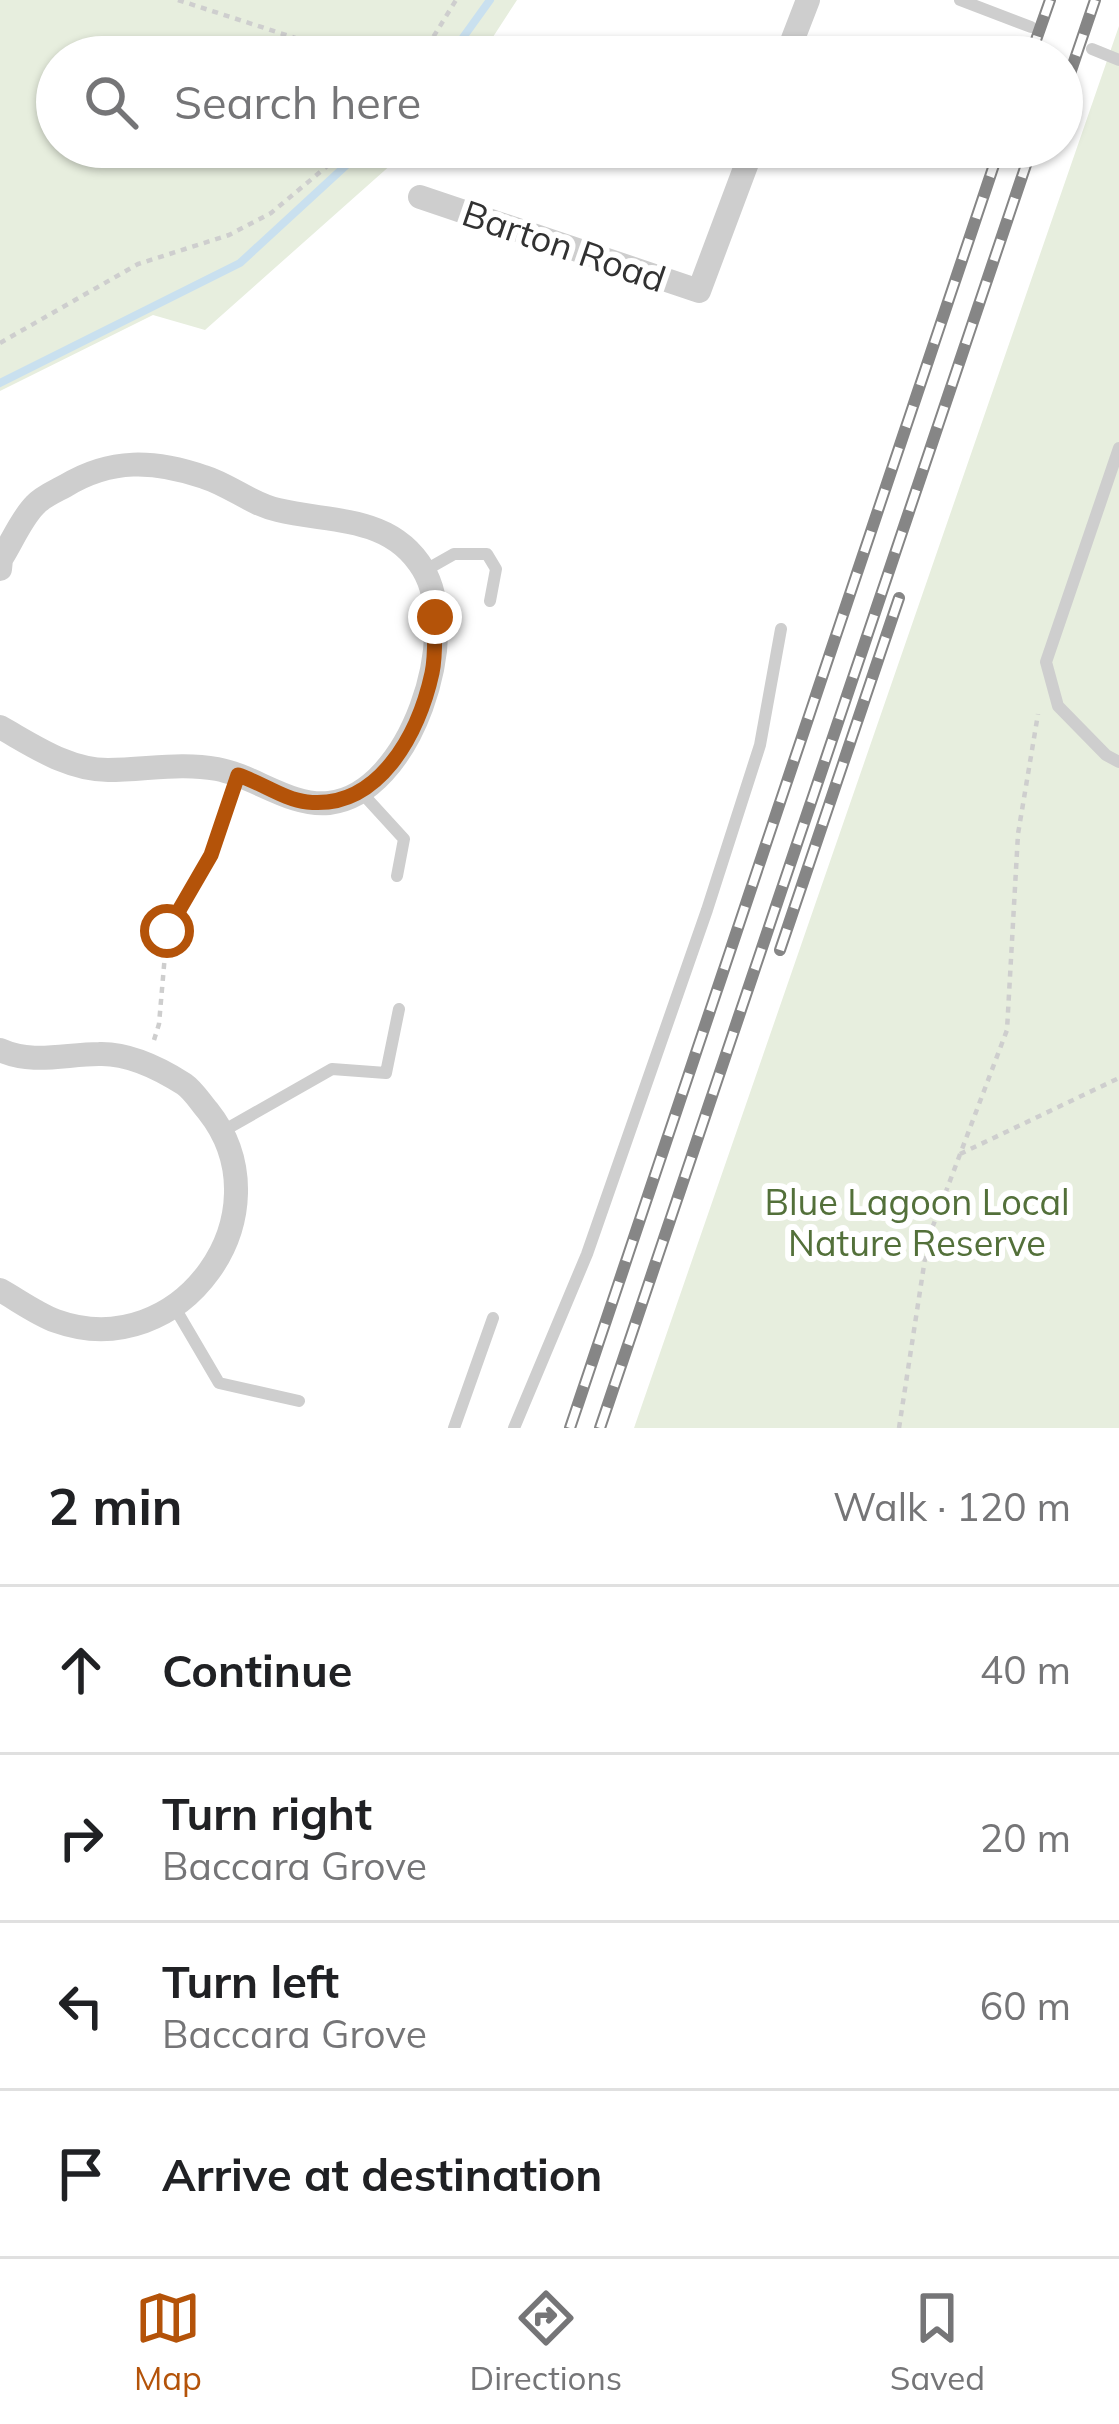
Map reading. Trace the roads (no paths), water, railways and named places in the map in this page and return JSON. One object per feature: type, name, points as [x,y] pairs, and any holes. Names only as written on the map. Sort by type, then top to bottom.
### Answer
[{"type":"street","points":[[794,36],[808,0]]},
{"type":"street","name":"Barton Road","points":[[420,197],[699,291],[745,168]]},
{"type":"street","points":[[0,569],[36,503],[91,470],[147,461],[208,478],[266,507],[321,520],[352,519],[395,539],[424,571],[435,617],[434,669],[417,722],[395,759],[361,792],[331,803],[301,802],[238,775],[175,764],[105,770],[65,763],[0,727]]},
{"type":"street","points":[[0,1051],[41,1060],[103,1053],[147,1063],[189,1087],[224,1130],[236,1175],[234,1218],[217,1262],[198,1288],[151,1320],[106,1329],[56,1322],[0,1290]]},
{"type":"lane","points":[[960,0],[1031,27]]},
{"type":"lane","points":[[1092,50],[1119,60]]},
{"type":"lane","points":[[1119,448],[1046,662],[1058,706],[1106,755],[1119,762]]},
{"type":"lane","points":[[424,571],[454,554],[487,554],[496,569],[490,601]]},
{"type":"lane","points":[[514,1428],[587,1254],[707,910],[760,745],[782,629]]},
{"type":"lane","points":[[361,792],[404,839],[398,876]]},
{"type":"lane","points":[[224,1130],[332,1070],[386,1073],[399,1009]]},
{"type":"lane","points":[[175,1308],[219,1383],[299,1400]]},
{"type":"lane","points":[[454,1428],[493,1318]]},
{"type":"waterway","points":[[464,36],[490,0]]},
{"type":"waterway","points":[[0,383],[240,263],[343,168]]},
{"type":"railway","points":[[1037,36],[1050,0]]},
{"type":"railway","points":[[1083,36],[1095,0]]},
{"type":"railway","points":[[570,1428],[993,168]]},
{"type":"railway","points":[[600,1428],[1025,168]]},
{"type":"railway","points":[[780,950],[899,598]]},
{"type":"park label","name":"Blue Lagoon Local Nature Reserve","points":[[917,1222]]}]
